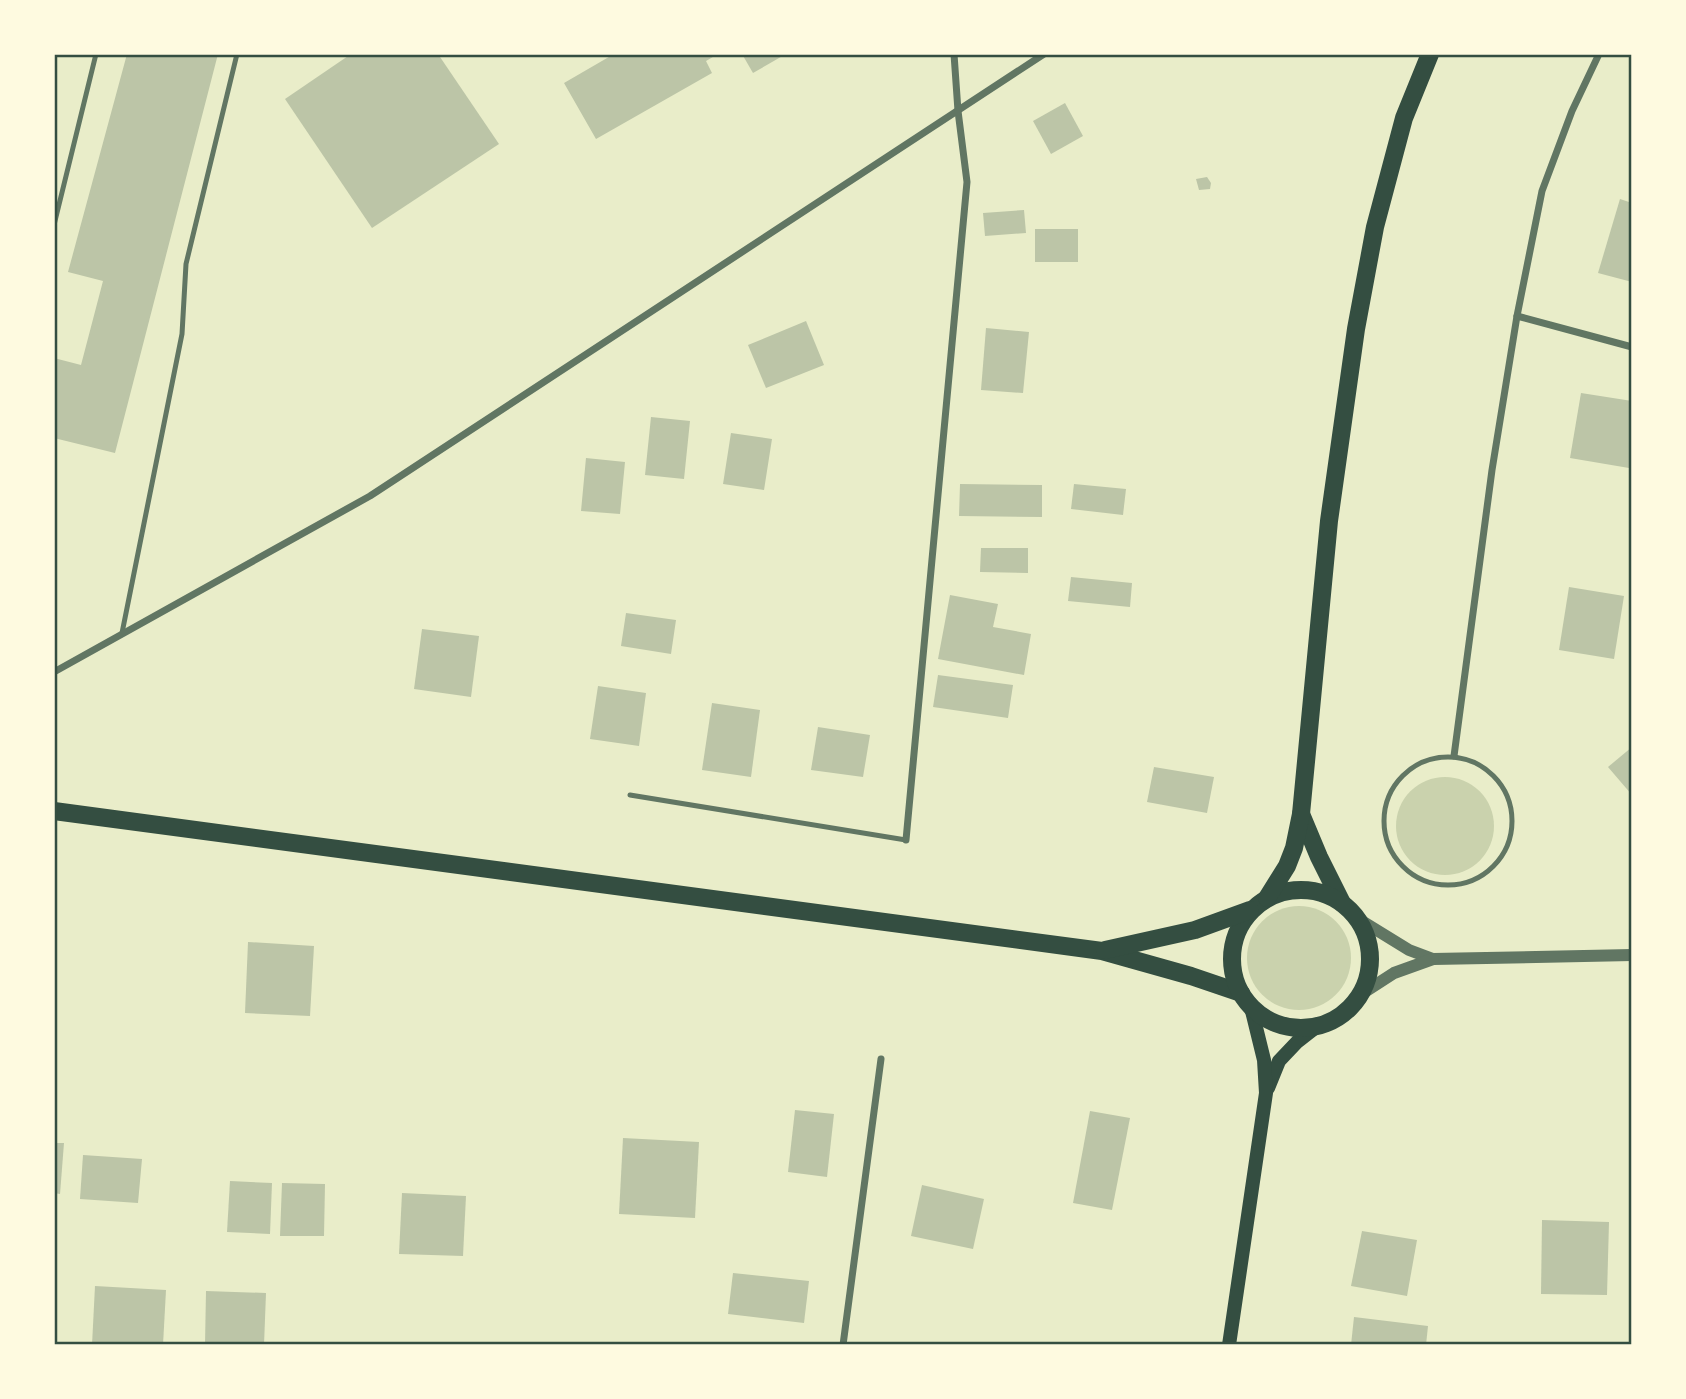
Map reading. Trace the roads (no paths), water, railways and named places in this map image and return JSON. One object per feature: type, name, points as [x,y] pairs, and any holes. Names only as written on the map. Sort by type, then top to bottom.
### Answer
[{"type":"main road","points":[[1267,898],[1287,866],[1301,814],[1329,521],[1356,329],[1374,227],[1404,118],[1425,56]]},
{"type":"main road","points":[[54,811],[1102,951],[1246,1000],[1269,1021],[1293,1028],[1320,1024]]},
{"type":"main road","points":[[1301,814],[1343,904]]},
{"type":"main road","points":[[1102,951],[1195,930],[1251,910],[1267,898],[1285,891],[1303,889],[1325,894],[1343,904],[1357,918],[1366,936],[1370,956],[1368,977],[1360,995],[1346,1011],[1320,1024],[1279,1061],[1266,1093]]},
{"type":"main road","points":[[1228,1345],[1266,1093],[1264,1060],[1246,1000],[1234,976],[1231,959],[1237,933],[1251,910]]},
{"type":"street","points":[[906,839],[967,182],[954,54]]},
{"type":"street","points":[[54,672],[370,496],[1044,54]]},
{"type":"street","points":[[1454,756],[1492,470],[1517,316],[1542,191],[1572,111],[1599,54]]},
{"type":"street","points":[[1517,316],[1632,348]]},
{"type":"street","points":[[1357,918],[1409,950],[1433,959]]},
{"type":"street","points":[[1360,995],[1394,973],[1433,959],[1632,955]]},
{"type":"street","points":[[844,1345],[881,1059]]},
{"type":"lane","points":[[54,225],[96,54]]},
{"type":"lane","points":[[122,633],[182,334],[186,264],[237,54]]},
{"type":"lane","points":[[1440,756],[1454,756],[1476,762],[1496,778],[1508,796],[1513,816],[1510,838],[1499,860],[1478,878],[1445,886],[1422,881],[1409,873],[1393,856],[1383,824],[1386,800],[1400,777],[1418,763],[1440,756]]},
{"type":"lane","points":[[630,795],[906,839]]}]
